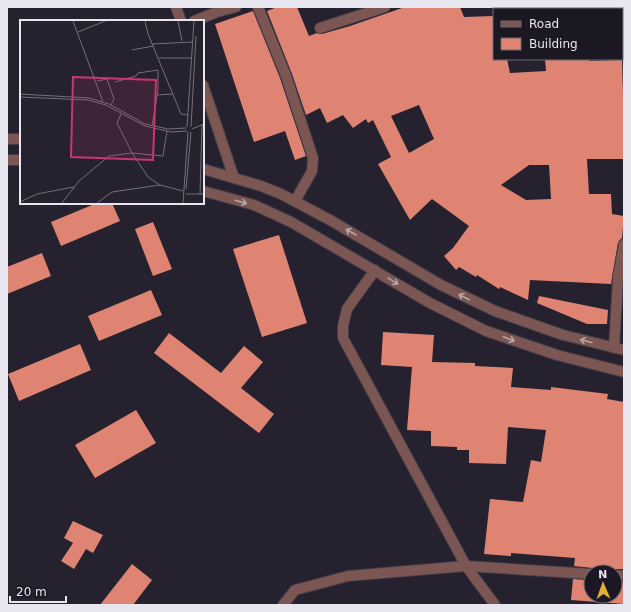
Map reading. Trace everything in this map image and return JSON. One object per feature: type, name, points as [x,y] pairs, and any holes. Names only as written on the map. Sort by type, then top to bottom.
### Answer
[{"type":"street","points":[[176,7],[181,20]]},
{"type":"street","points":[[197,20],[236,7]]},
{"type":"street","points":[[258,7],[286,76],[313,158],[312,171],[295,201]]},
{"type":"street","points":[[320,28],[385,7]]},
{"type":"street","points":[[204,88],[234,178]]},
{"type":"street","points":[[7,139],[20,139]]},
{"type":"street","points":[[7,160],[20,160]]},
{"type":"street","points":[[204,169],[261,186],[295,201],[441,285],[495,311],[563,335],[619,349],[618,277],[624,244]]},
{"type":"street","points":[[204,191],[272,213],[375,270],[430,303],[486,331],[557,355],[624,372]]},
{"type":"street","points":[[375,270],[347,309],[343,326],[343,338],[466,566],[495,605]]},
{"type":"street","points":[[283,605],[295,590],[348,576],[466,566],[583,573]]},
{"type":"building","points":[[277,7],[297,7],[309,36],[350,26],[405,7],[460,7],[464,17],[493,16],[493,60],[507,60],[510,73],[546,71],[545,60],[622,60],[624,93],[624,159],[587,159],[589,194],[611,194],[612,214],[624,216],[622,238],[618,243],[611,284],[530,280],[528,300],[500,287],[499,289],[477,275],[476,277],[459,267],[456,270],[444,256],[453,248],[469,226],[432,199],[410,220],[378,164],[391,157],[373,120],[368,123],[366,119],[353,128],[343,115],[327,123],[320,108],[306,115],[292,74],[267,11]],"holes":[[[419,105],[434,139],[409,153],[391,116]],[[529,165],[549,165],[551,199],[526,200],[501,185]]]},
{"type":"building","points":[[253,11],[280,78],[306,156],[295,160],[285,131],[254,142],[215,24]]},
{"type":"building","points":[[95,204],[112,204],[120,221],[61,246],[51,222]]},
{"type":"building","points":[[153,222],[172,269],[153,276],[135,229]]},
{"type":"building","points":[[279,235],[307,323],[262,337],[233,249]]},
{"type":"building","points":[[42,253],[51,276],[7,294],[7,267]]},
{"type":"building","points":[[151,290],[162,315],[99,341],[88,316]]},
{"type":"building","points":[[539,296],[608,310],[607,324],[587,324],[537,303]]},
{"type":"building","points":[[383,332],[434,335],[432,362],[475,363],[475,366],[513,368],[511,387],[551,390],[551,387],[608,394],[607,399],[624,402],[624,569],[623,564],[583,564],[583,567],[574,566],[575,558],[511,553],[511,556],[484,554],[490,499],[523,502],[531,460],[541,462],[546,430],[508,427],[506,464],[469,463],[469,450],[457,450],[457,447],[431,446],[431,431],[407,430],[412,367],[381,365]]},
{"type":"building","points":[[169,333],[221,373],[244,346],[263,362],[241,388],[274,414],[259,433],[154,353]]},
{"type":"building","points":[[80,344],[91,370],[19,401],[8,374]]},
{"type":"building","points":[[136,410],[156,443],[95,478],[75,445]]},
{"type":"building","points":[[73,521],[103,535],[93,553],[86,549],[74,569],[61,561],[73,543],[64,538]]},
{"type":"building","points":[[132,564],[152,580],[133,605],[100,605]]},
{"type":"building","points":[[573,579],[583,580],[583,601],[571,600]]},
{"type":"building","points":[[623,582],[624,582],[623,604]]}]
